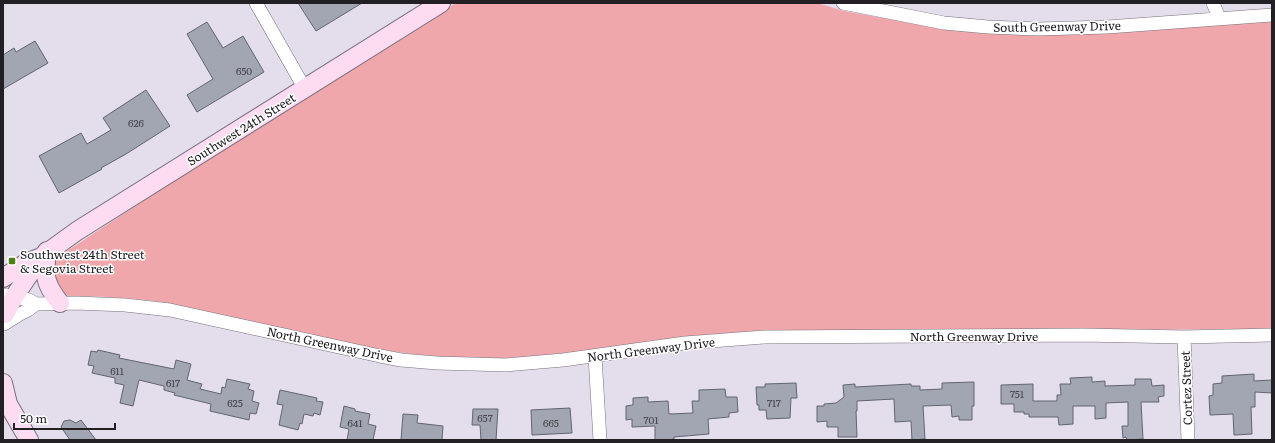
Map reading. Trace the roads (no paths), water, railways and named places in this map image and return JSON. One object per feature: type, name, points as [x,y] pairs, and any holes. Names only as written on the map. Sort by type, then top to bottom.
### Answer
[{"type":"street","points":[[256,3],[305,88]]},
{"type":"street","name":"Southwest 24th Street","points":[[3,278],[26,263],[44,254],[77,231],[441,3]]},
{"type":"street","name":"South Greenway Drive","points":[[843,3],[881,6],[944,23],[1038,29],[1107,27],[1272,15]]},
{"type":"street","points":[[1213,3],[1219,18]]},
{"type":"street","points":[[44,254],[46,279],[53,294],[60,303]]},
{"type":"street","name":"Southwest 24th Street","points":[[5,310],[44,254]]},
{"type":"street","name":"North Greenway Drive","points":[[5,310],[29,300],[36,304],[60,303],[125,305],[170,310],[401,360],[460,364],[542,362],[685,343],[764,337],[1184,337],[1272,335]]},
{"type":"street","name":"North Greenway Drive","points":[[5,310],[20,314],[36,304]]},
{"type":"street","name":"Cortez Street","points":[[1184,337],[1188,440]]},
{"type":"street","points":[[595,356],[600,440]]},
{"type":"street","points":[[3,383],[5,402],[29,440]]},
{"type":"place","name":"Southwest 24th Street & Segovia Street","points":[[12,261]]}]
